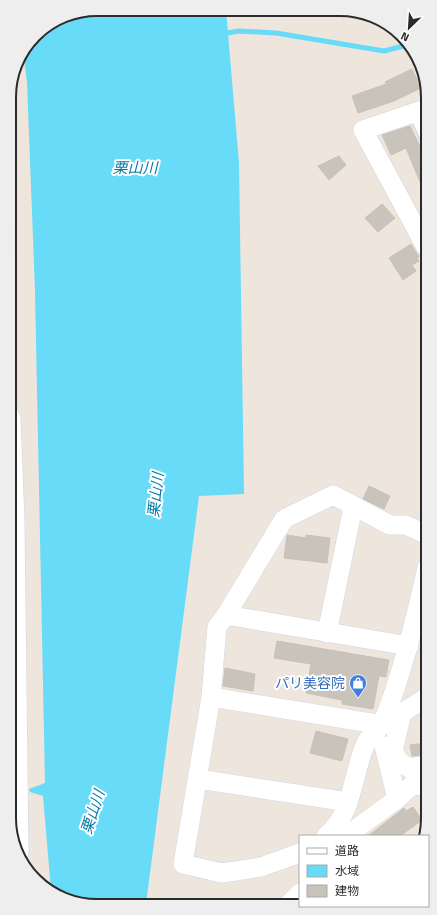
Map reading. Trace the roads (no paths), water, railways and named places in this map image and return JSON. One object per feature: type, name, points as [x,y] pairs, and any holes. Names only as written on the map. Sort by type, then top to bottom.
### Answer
[{"type":"street","points":[[420,111],[363,130],[421,234]]},
{"type":"street","points":[[299,853],[261,867],[222,874],[183,864],[211,697],[217,627],[226,615],[284,519],[333,495],[353,507],[390,525],[406,525],[421,532]]},
{"type":"street","points":[[327,633],[353,507]]},
{"type":"street","points":[[397,799],[383,743],[383,725],[408,646],[421,593]]},
{"type":"street","points":[[16,615],[19,838]]},
{"type":"street","points":[[226,615],[408,646]]},
{"type":"street","points":[[211,697],[383,725]]},
{"type":"street","points":[[327,835],[336,828],[348,802],[366,742],[383,725],[421,701]]},
{"type":"street","points":[[402,713],[393,751],[400,762],[409,768],[421,766]]},
{"type":"street","points":[[198,779],[348,802]]},
{"type":"street","points":[[350,835],[397,799],[411,786],[421,785]]},
{"type":"water","name":"栗山川","points":[[92,16],[227,16],[239,163],[244,494],[199,496],[147,899],[86,898],[71,895],[50,884],[43,796],[30,792],[29,789],[45,783],[35,291],[27,82],[24,61],[27,56],[44,36],[56,27],[71,20]]},
{"type":"waterway","points":[[222,34],[239,31],[276,33],[384,51],[396,48]]},
{"type":"place","name":"パリ美容院","points":[[358,698]]}]
